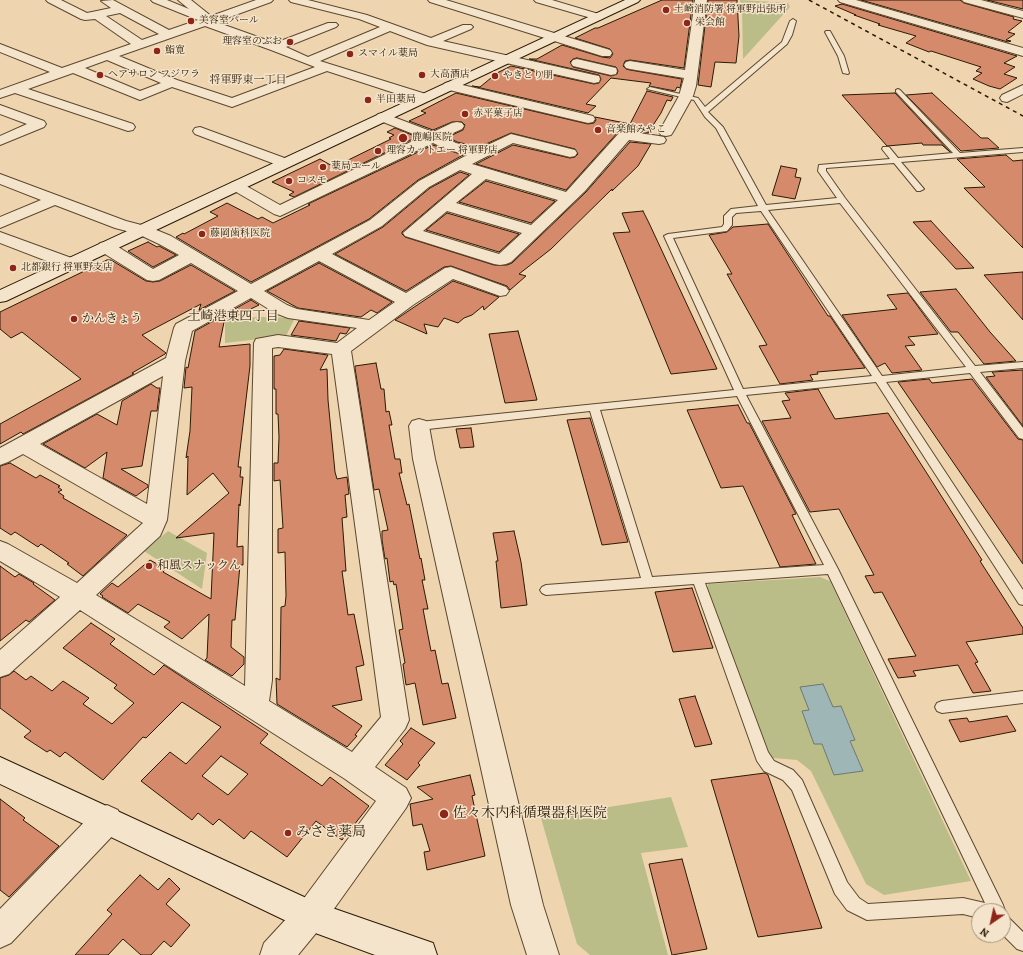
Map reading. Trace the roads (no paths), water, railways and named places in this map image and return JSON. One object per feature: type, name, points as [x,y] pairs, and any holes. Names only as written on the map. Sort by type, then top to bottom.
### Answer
[{"type":"street","points":[[52,0],[85,17],[120,8]]},
{"type":"street","points":[[104,0],[169,35]]},
{"type":"street","points":[[157,0],[208,21]]},
{"type":"street","points":[[184,0],[205,16],[210,24],[275,47],[308,61],[424,98]]},
{"type":"street","points":[[0,94],[264,0]]},
{"type":"street","points":[[295,0],[362,18],[431,42],[594,79]]},
{"type":"street","points":[[434,0],[606,53]]},
{"type":"street","points":[[540,0],[598,17]]},
{"type":"street","points":[[0,297],[634,0]]},
{"type":"street","points":[[483,173],[411,233],[500,260],[505,258],[580,188],[625,135],[663,136],[686,96],[691,75],[701,0]]},
{"type":"street","points":[[844,0],[1023,52]]},
{"type":"street","points":[[968,0],[1023,15]]},
{"type":"street","points":[[97,15],[141,45]]},
{"type":"street","points":[[275,47],[332,25]]},
{"type":"street","points":[[431,42],[467,26]]},
{"type":"street","points":[[308,61],[390,27]]},
{"type":"street","points":[[1,49],[67,70],[140,96],[172,83]]},
{"type":"street","points":[[525,51],[611,71]]},
{"type":"street","points":[[107,56],[172,83],[232,103],[327,67]]},
{"type":"street","points":[[630,65],[691,75]]},
{"type":"street","points":[[486,69],[509,74]]},
{"type":"street","points":[[556,83],[571,86]]},
{"type":"street","points":[[450,86],[588,119]]},
{"type":"street","points":[[16,89],[128,127]]},
{"type":"street","points":[[1007,98],[1023,89]]},
{"type":"street","points":[[0,109],[39,124],[0,141]]},
{"type":"street","points":[[383,117],[433,137],[451,146],[480,154]]},
{"type":"street","points":[[236,186],[280,211],[457,126]]},
{"type":"street","points":[[200,132],[285,163]]},
{"type":"street","points":[[0,666],[77,595],[152,530],[156,520],[175,361],[183,328],[376,223],[424,184],[511,138],[570,153]]},
{"type":"street","points":[[459,165],[569,198]]},
{"type":"street","points":[[0,179],[121,225],[143,230],[165,240],[280,309],[294,314],[342,320],[372,326]]},
{"type":"street","points":[[0,223],[54,200]]},
{"type":"street","points":[[445,205],[533,231]]},
{"type":"street","points":[[0,237],[71,264]]},
{"type":"street","points":[[106,247],[153,276],[191,256]]},
{"type":"street","points":[[319,254],[407,301]]},
{"type":"street","points":[[255,707],[260,680],[263,343],[278,341],[341,349],[407,301],[451,272],[500,291]]},
{"type":"street","points":[[341,349],[395,720],[356,770]]},
{"type":"street","points":[[0,457],[175,361]]},
{"type":"street","points":[[419,426],[424,459],[525,897],[543,955]]},
{"type":"street","points":[[22,444],[156,520]]},
{"type":"street","points":[[0,550],[77,595],[356,770],[396,798],[310,916],[276,955]]},
{"type":"street","points":[[0,770],[310,916],[421,955]]},
{"type":"street","points":[[0,932],[106,820]]},
{"type":"lane","points":[[704,111],[785,43],[793,21]]},
{"type":"lane","points":[[828,32],[841,56],[846,73]]},
{"type":"lane","points":[[650,89],[696,99],[704,111],[719,127],[763,208],[879,379],[1023,600]]},
{"type":"lane","points":[[898,91],[958,155]]},
{"type":"lane","points":[[886,149],[920,189]]},
{"type":"lane","points":[[1023,150],[822,167],[822,171],[842,200],[1023,435]]},
{"type":"lane","points":[[842,200],[734,211],[728,216],[728,225],[724,229],[668,236],[740,392],[832,570],[993,903]]},
{"type":"lane","points":[[419,426],[740,392],[1023,365]]},
{"type":"lane","points":[[594,407],[648,582]]},
{"type":"lane","points":[[546,590],[832,570]]},
{"type":"lane","points":[[698,579],[762,756],[769,766],[788,775],[797,785],[841,888],[854,904],[866,912],[963,906],[971,908]]},
{"type":"lane","points":[[942,707],[1023,697]]},
{"type":"lane","points":[[1011,932],[1023,943]]},
{"type":"water","points":[[823,684],[833,707],[841,706],[855,740],[850,741],[863,771],[834,775],[822,744],[814,744],[802,711],[809,710],[800,687]]},
{"type":"railway","points":[[809,0],[1023,116]]},
{"type":"place","name":"土崎消防署 将軍野出張所","points":[[666,10]]},
{"type":"place","name":"美容室パール","points":[[191,21]]},
{"type":"place","name":"栄会館","points":[[687,23]]},
{"type":"place","name":"理容室のぶお","points":[[290,42]]},
{"type":"place","name":"鮨寛","points":[[157,51]]},
{"type":"place","name":"スマイル薬局","points":[[350,54]]},
{"type":"place","name":"ヘアサロン フジワラ","points":[[100,75]]},
{"type":"place","name":"大高酒店","points":[[422,75]]},
{"type":"place","name":"やきとり朋","points":[[495,76]]},
{"type":"place","name":"半田薬局","points":[[368,100]]},
{"type":"place","name":"赤平菓子店","points":[[465,114]]},
{"type":"place","name":"音楽館みやこ","points":[[598,130]]},
{"type":"place","name":"鹿嶋医院","points":[[403,138]]},
{"type":"place","name":"理容カットエー 将軍野店","points":[[378,151]]},
{"type":"place","name":"薬局エール","points":[[323,167]]},
{"type":"place","name":"コスモ","points":[[289,181]]},
{"type":"place","name":"藤岡歯科医院","points":[[202,234]]},
{"type":"place","name":"北都銀行 将軍野支店","points":[[13,268]]},
{"type":"place","name":"かんきょう","points":[[74,319]]},
{"type":"place","name":"和風スナックん","points":[[149,566]]},
{"type":"place","name":"佐々木内科循環器科医院","points":[[444,814]]},
{"type":"place","name":"みさき薬局","points":[[288,833]]},
{"type":"district","name":"将軍野東一丁目","points":[[248,80]]},
{"type":"district","name":"土崎港東四丁目","points":[[233,317]]}]
